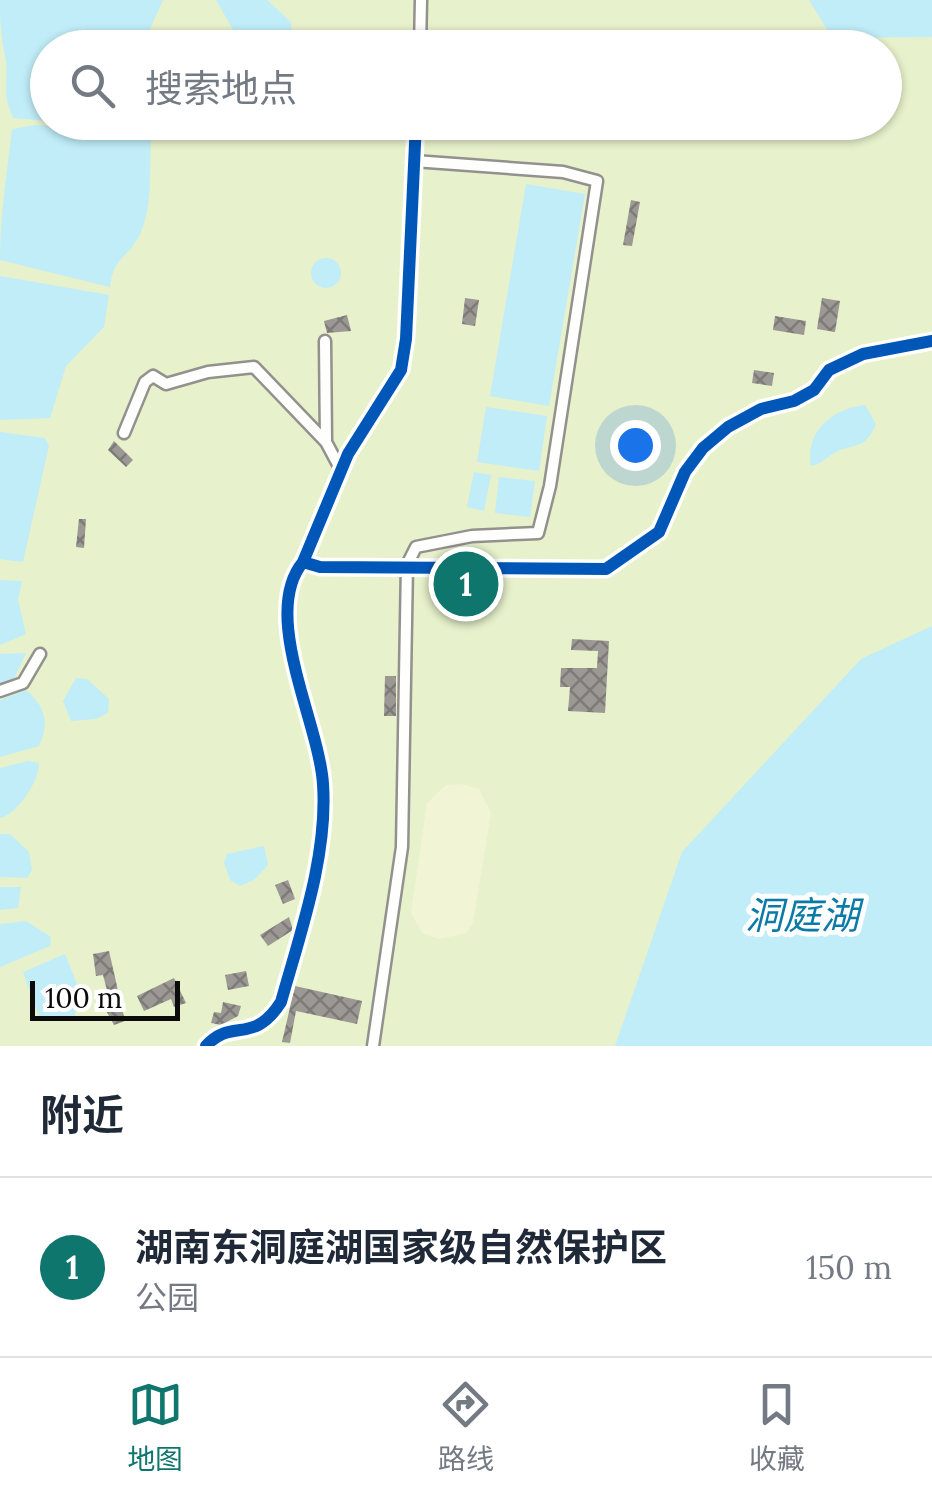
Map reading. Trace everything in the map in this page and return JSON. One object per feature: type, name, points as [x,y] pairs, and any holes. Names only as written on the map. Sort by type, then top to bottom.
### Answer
[{"type":"street","points":[[420,30],[421,0]]},
{"type":"street","points":[[206,1046],[222,1032],[259,1028],[270,1020],[281,1002],[313,879],[322,776],[286,624],[295,571],[303,562],[341,470],[401,370],[406,339],[415,140]]},
{"type":"street","points":[[373,1046],[402,847],[407,566],[416,546],[472,536],[538,533],[550,486],[597,181],[563,172],[414,161]]},
{"type":"street","points":[[325,341],[326,442]]},
{"type":"street","points":[[303,562],[320,567],[606,569],[658,532],[684,472],[703,448],[728,427],[814,390],[829,370],[863,354],[932,341]]},
{"type":"street","points":[[124,433],[145,382],[153,376],[166,384],[208,372],[254,367],[326,442],[341,470]]},
{"type":"street","points":[[0,692],[23,683],[40,654]]},
{"type":"green space","points":[[0,0],[932,0],[932,1046],[0,1046]]},
{"type":"green space","points":[[446,785],[479,789],[491,813],[473,922],[467,933],[439,939],[422,933],[411,913],[427,803]]},
{"type":"water","points":[[0,0],[163,0],[150,30],[30,30],[30,120],[13,118],[9,108]]},
{"type":"water","points":[[216,0],[267,0],[291,22],[291,30],[233,30]]},
{"type":"water","points":[[809,0],[932,0],[932,37],[902,37],[902,30],[827,30]]},
{"type":"water","points":[[30,126],[30,140],[151,140],[149,200],[144,223],[136,242],[118,262],[110,287],[0,260],[12,129]]},
{"type":"water","points":[[526,184],[585,194],[549,406],[490,396]]},
{"type":"water","points":[[326,258],[340,267],[341,273],[332,287],[326,288],[312,279],[311,273],[320,259]]},
{"type":"water","points":[[0,276],[109,295],[104,327],[66,366],[50,418],[0,420]]},
{"type":"water","points":[[865,405],[876,424],[869,436],[862,443],[811,466],[812,442],[823,424],[842,411]]},
{"type":"water","points":[[486,407],[547,416],[539,471],[477,462]]},
{"type":"water","points":[[0,432],[45,438],[49,446],[23,562],[0,559]]},
{"type":"water","points":[[474,472],[491,475],[484,511],[467,507]]},
{"type":"water","points":[[499,477],[535,481],[530,517],[495,513]]},
{"type":"water","points":[[0,580],[22,581],[18,600],[26,634],[0,645]]},
{"type":"water","name":"洞庭湖","points":[[932,626],[932,1046],[615,1046],[682,852],[861,659]]},
{"type":"water","points":[[26,653],[14,679],[0,685],[0,654]]},
{"type":"water","points":[[76,678],[87,679],[109,699],[108,713],[96,719],[71,721],[63,701]]},
{"type":"water","points":[[26,690],[44,715],[39,746],[0,757],[0,700]]},
{"type":"water","points":[[28,761],[39,763],[31,787],[14,810],[0,818],[0,768]]},
{"type":"water","points":[[0,834],[10,834],[29,852],[32,870],[27,878],[0,877]]},
{"type":"water","points":[[264,846],[268,865],[254,880],[240,886],[230,880],[224,863],[227,854]]},
{"type":"water","points":[[0,887],[21,887],[18,908],[0,910]]},
{"type":"water","points":[[26,921],[51,937],[50,946],[0,967],[0,924]]},
{"type":"water","points":[[65,954],[77,984],[75,1020],[40,1019],[23,972]]},
{"type":"building","points":[[631,200],[640,202],[632,246],[623,245]]},
{"type":"building","points":[[465,298],[479,300],[475,326],[462,324]]},
{"type":"building","points":[[822,298],[840,301],[835,332],[817,329]]},
{"type":"building","points":[[347,315],[351,331],[327,333],[324,321]]},
{"type":"building","points":[[775,316],[806,321],[804,335],[773,330]]},
{"type":"building","points":[[754,370],[774,373],[772,386],[752,383]]},
{"type":"building","points":[[114,441],[133,460],[126,467],[108,450]]},
{"type":"building","points":[[79,519],[86,519],[84,548],[76,547]]},
{"type":"building","points":[[572,639],[609,641],[605,713],[568,711],[570,687],[560,687],[561,668],[597,668],[598,651],[571,650]]},
{"type":"building","points":[[385,676],[396,676],[396,716],[384,716]]},
{"type":"building","points":[[288,880],[295,899],[283,904],[275,885]]},
{"type":"building","points":[[289,917],[293,930],[268,946],[260,935]]},
{"type":"building","points":[[109,951],[125,1021],[114,1025],[99,992],[107,990],[103,975],[96,976],[93,954]]},
{"type":"building","points":[[246,971],[249,986],[228,990],[225,975]]},
{"type":"building","points":[[174,978],[186,1003],[174,1007],[171,999],[144,1011],[137,996]]},
{"type":"building","points":[[295,986],[362,1001],[357,1024],[296,1011],[290,1043],[282,1042]]},
{"type":"building","points":[[223,1002],[241,1006],[238,1016],[221,1025],[211,1023],[214,1012],[221,1013]]},
{"type":"cycle path","points":[[303,562],[348,454],[401,370],[406,339],[415,140]]},
{"type":"cycle path","points":[[206,1046],[225,1033],[261,1023],[281,1002],[317,867],[323,784],[295,669],[287,610],[291,584],[303,562],[320,567],[606,569],[659,532],[685,472],[703,448],[728,427],[761,409],[794,401],[814,390],[829,370],[863,354],[932,341]]},
{"type":"place","name":"湖南东洞庭湖国家级自然保护区","points":[[466,584]]}]
